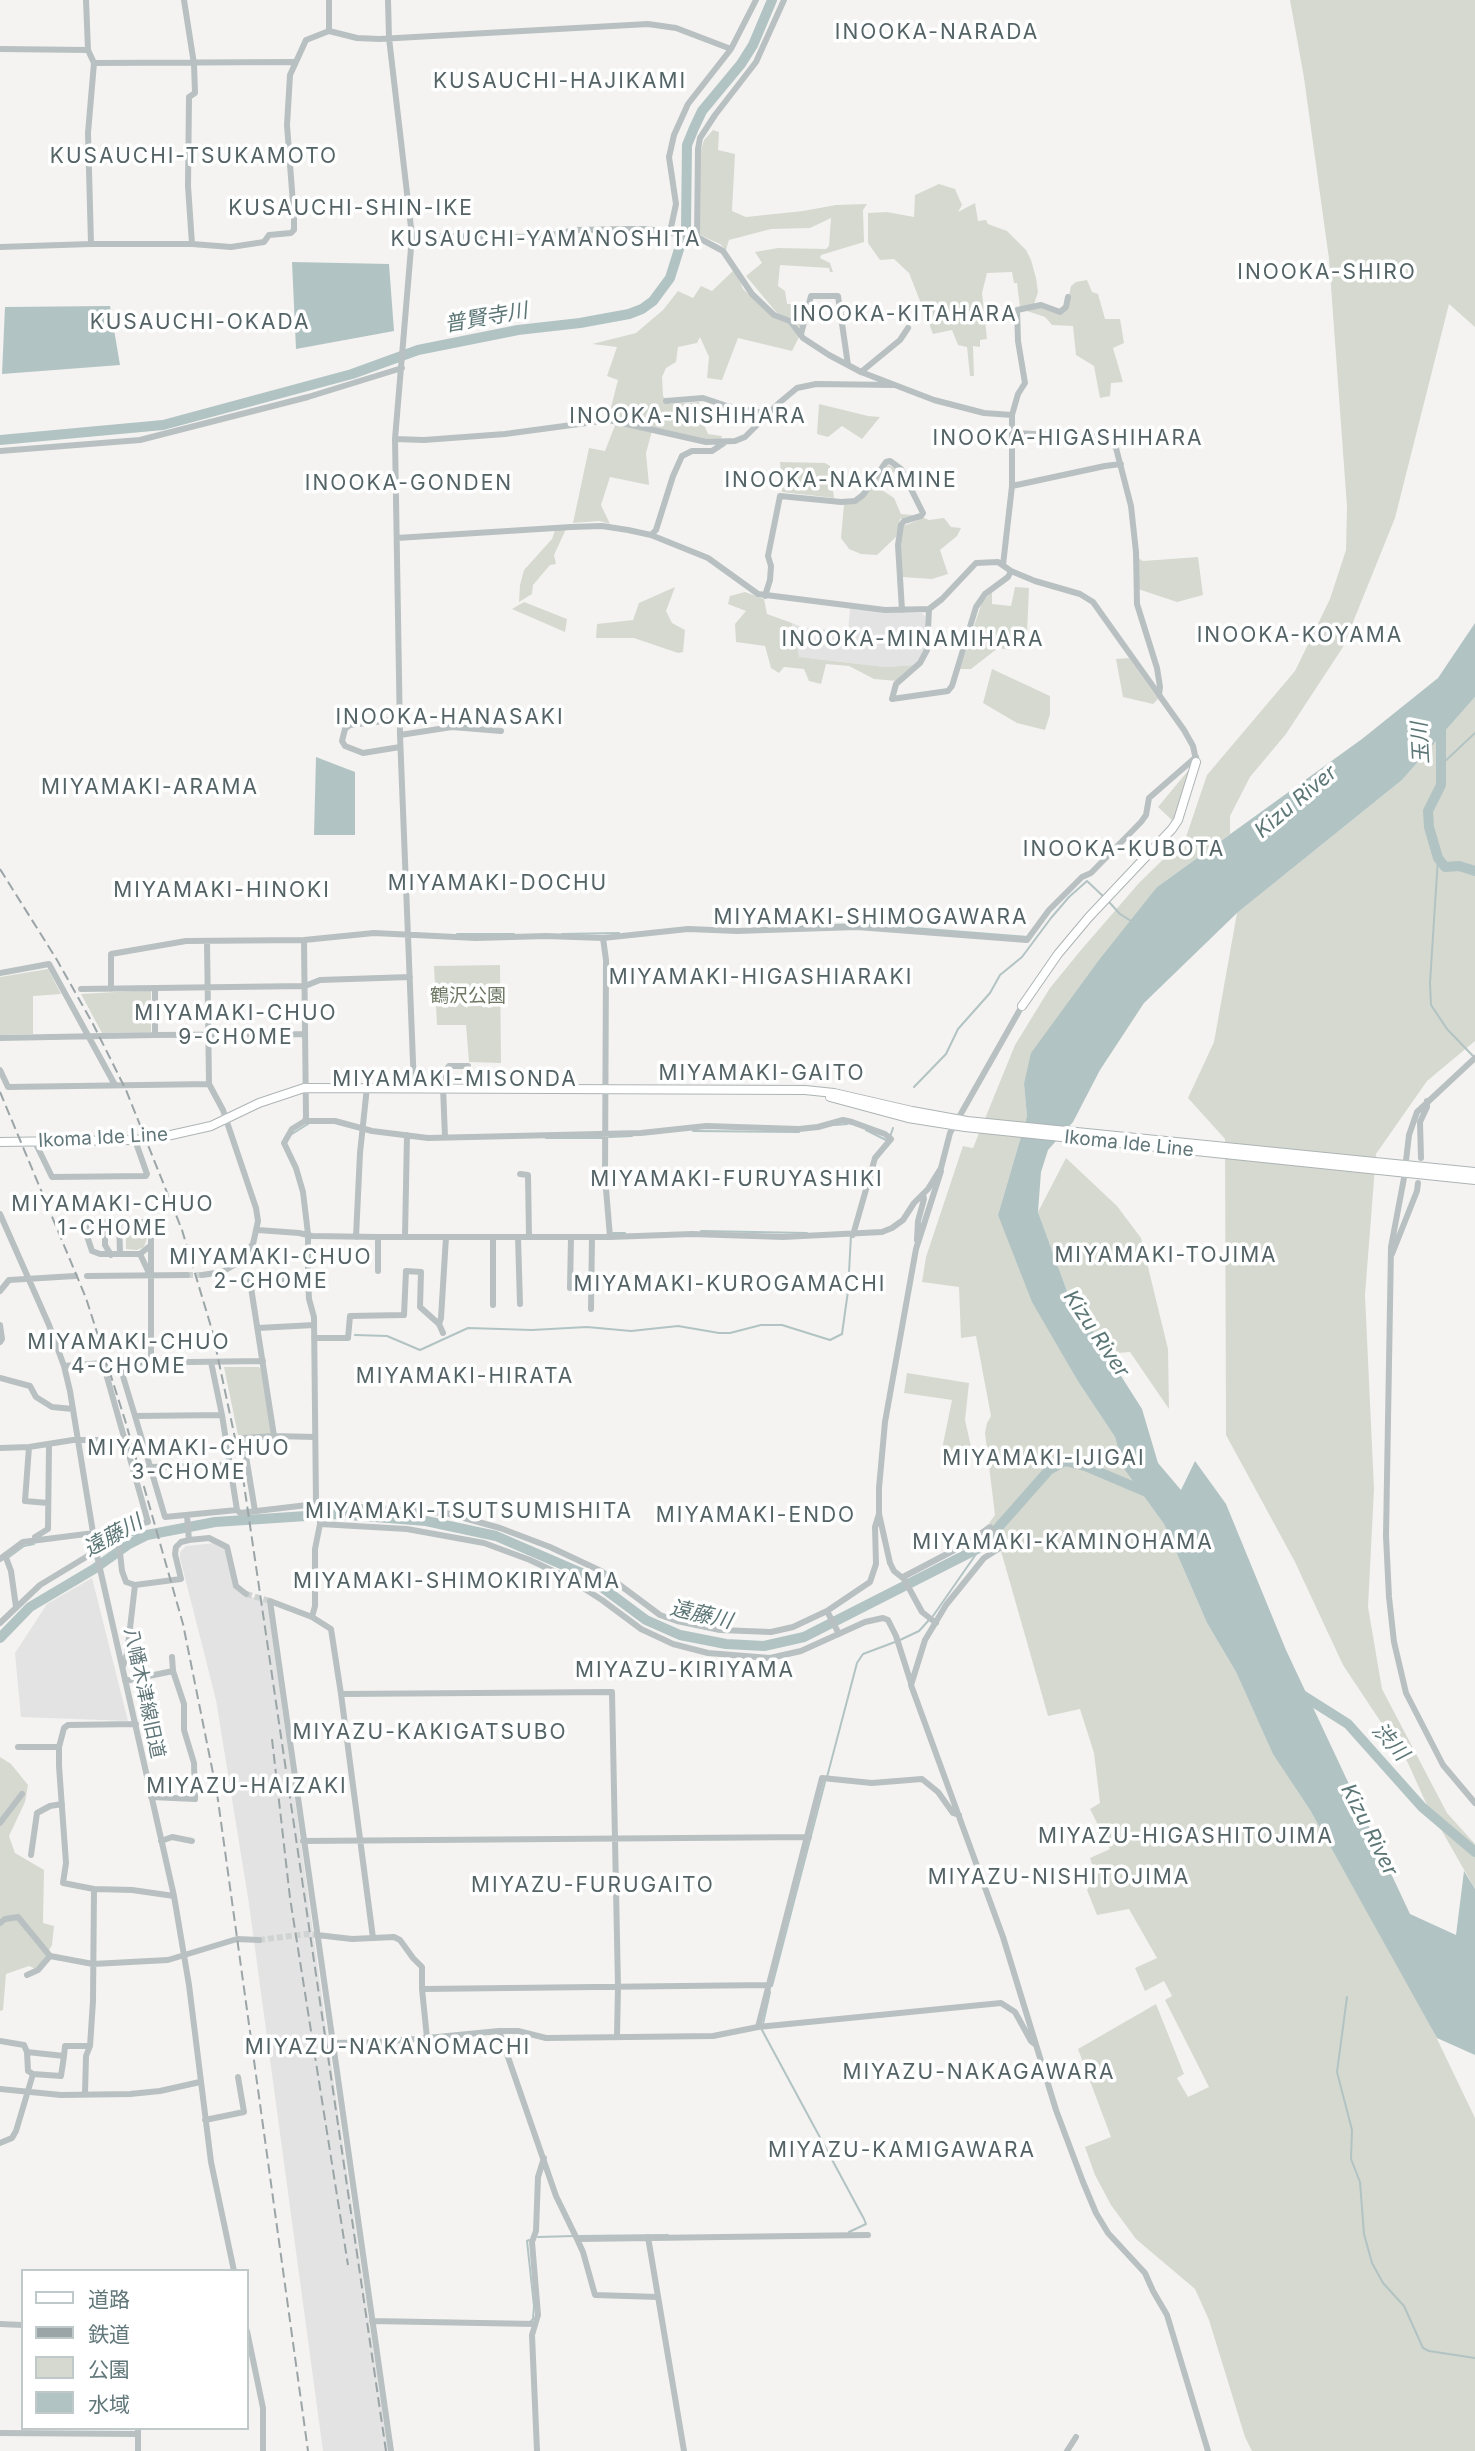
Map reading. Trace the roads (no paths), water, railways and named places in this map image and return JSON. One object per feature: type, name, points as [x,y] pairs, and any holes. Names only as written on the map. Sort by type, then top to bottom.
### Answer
[{"type":"main road","points":[[1022,1006],[1089,917],[1172,829],[1178,820],[1196,760]]},
{"type":"main road","name":"Ikoma Ide Line","points":[[0,1142],[135,1140],[192,1131],[226,1120],[259,1103],[304,1088],[785,1090],[834,1093],[966,1124],[1394,1168],[1475,1172]]},
{"type":"main road","name":"Ikoma Ide Line","points":[[1405,1169],[1475,1180]]},
{"type":"street","points":[[86,0],[88,50],[94,63],[88,132],[91,244]]},
{"type":"street","points":[[184,0],[194,64],[195,93],[189,97],[188,103],[188,186],[192,244]]},
{"type":"street","points":[[328,0],[329,31]]},
{"type":"street","points":[[388,0],[389,38],[412,236],[395,439],[400,747],[414,1087]]},
{"type":"street","points":[[672,232],[676,204],[669,157],[674,135],[688,104],[731,49],[756,0]]},
{"type":"street","points":[[695,236],[700,138],[756,62],[784,0]]},
{"type":"street","points":[[0,247],[192,244],[231,247],[264,242],[269,235],[287,234],[294,230],[287,125],[290,75],[306,40],[329,31],[357,38],[389,38],[649,24],[676,28],[731,49]]},
{"type":"street","points":[[0,49],[88,50]]},
{"type":"street","points":[[94,63],[294,62]]},
{"type":"street","points":[[412,236],[542,237],[575,230],[615,229],[647,229],[695,236],[723,251],[752,294],[774,314],[790,321],[810,344],[861,372],[934,400],[984,413],[1012,415]]},
{"type":"street","points":[[801,334],[811,296],[838,296],[848,365]]},
{"type":"street","points":[[1003,565],[1012,486],[1012,415],[1018,394],[1025,383],[1017,341],[1017,310],[1041,305],[1060,312],[1066,307],[1068,297]]},
{"type":"street","points":[[861,372],[902,338],[908,328]]},
{"type":"street","points":[[0,452],[140,440],[308,397],[402,365]]},
{"type":"street","points":[[395,439],[424,440],[534,431],[609,420],[706,442],[725,442],[745,437],[788,396],[803,386],[896,385]]},
{"type":"street","points":[[666,401],[703,398],[768,414]]},
{"type":"street","points":[[1013,433],[1101,437],[1115,446],[1133,527],[1137,604],[1157,668],[1159,695]]},
{"type":"street","points":[[652,535],[682,456],[692,451],[712,451],[725,442]]},
{"type":"street","points":[[765,596],[770,580],[771,566],[768,556],[779,497],[783,495],[841,502],[855,501],[863,495],[886,462],[890,461],[901,468],[923,513],[901,525],[898,545],[902,610]]},
{"type":"street","points":[[1012,486],[1121,464]]},
{"type":"street","points":[[111,989],[111,954],[186,941],[304,940],[374,933],[407,936],[603,938],[688,929],[737,931],[857,927],[1027,940],[1049,910],[1082,877],[1091,873],[1141,822],[1146,815],[1149,797],[1196,760],[1191,742],[1093,602],[1080,594],[1011,571],[998,562],[976,563],[929,609],[902,610],[765,596],[751,590],[708,558],[652,535],[602,526],[397,538]]},
{"type":"street","points":[[929,609],[927,650],[920,663],[896,684],[892,699],[948,691],[952,686],[976,607],[985,594],[1008,577],[1011,571]]},
{"type":"street","points":[[400,719],[350,725],[345,729],[342,741],[345,746],[363,753],[400,747]]},
{"type":"street","points":[[400,735],[452,727],[501,731]]},
{"type":"street","points":[[603,938],[606,960],[605,1134],[610,1237]]},
{"type":"street","points":[[304,940],[304,1121]]},
{"type":"street","points":[[202,1275],[222,1272],[236,1264],[253,1244],[258,1230],[257,1208],[226,1120],[209,1084],[206,942]]},
{"type":"street","points":[[0,973],[49,964],[116,1085]]},
{"type":"street","points":[[81,989],[305,986],[320,980],[410,977]]},
{"type":"street","points":[[155,988],[155,1035]]},
{"type":"street","points":[[258,1230],[356,1237],[610,1237],[692,1234],[783,1237],[882,1232],[903,1220],[941,1168],[956,1122],[1022,1006]]},
{"type":"street","points":[[0,1038],[304,1034]]},
{"type":"street","points":[[1475,1058],[1427,1101],[1413,1119],[1409,1135],[1391,1256],[1386,1536],[1394,1642],[1406,1693],[1443,1765],[1475,1803]]},
{"type":"street","points":[[444,1137],[446,1070],[449,1066],[468,1066]]},
{"type":"street","points":[[0,1070],[8,1087],[209,1084]]},
{"type":"street","points":[[356,1237],[367,1087]]},
{"type":"street","points":[[1421,1158],[1420,1122],[1427,1101]]},
{"type":"street","points":[[312,1617],[315,1606],[315,1549],[320,1523],[315,1437],[314,1325],[308,1278],[303,1192],[296,1168],[284,1143],[292,1129],[304,1121],[335,1121],[363,1129],[428,1138],[641,1133],[706,1126],[799,1129],[843,1120],[885,1134],[891,1139],[875,1158],[853,1235]]},
{"type":"street","points":[[405,1237],[407,1135]]},
{"type":"street","points":[[35,1142],[52,1177],[146,1176],[148,1174],[135,1140]]},
{"type":"street","points":[[916,1249],[941,1176],[941,1168]]},
{"type":"street","points":[[520,1174],[528,1175],[529,1237]]},
{"type":"street","points":[[1391,1256],[1418,1183]]},
{"type":"street","points":[[923,1194],[916,1249],[885,1422],[879,1514],[894,1571],[903,1577],[922,1612],[936,1623]]},
{"type":"street","name":"八幡木津線旧道","points":[[0,1215],[30,1278],[64,1366],[74,1409],[100,1569],[174,1896],[211,2162],[234,2269]]},
{"type":"street","points":[[150,1246],[140,1254],[100,1254],[92,1251],[86,1233],[91,1224],[96,1222],[148,1224],[151,1230],[151,1362]]},
{"type":"street","points":[[109,1222],[105,1229],[105,1245],[111,1255]]},
{"type":"street","points":[[119,1222],[120,1254]]},
{"type":"street","points":[[378,1237],[378,1271]]},
{"type":"street","points":[[439,1324],[446,1237]]},
{"type":"street","points":[[493,1237],[493,1305]]},
{"type":"street","points":[[518,1237],[520,1304]]},
{"type":"street","points":[[570,1288],[571,1237]]},
{"type":"street","points":[[591,1309],[592,1237]]},
{"type":"street","points":[[140,1254],[149,1275]]},
{"type":"street","points":[[314,1338],[348,1338],[350,1316],[404,1315],[406,1271],[421,1272],[420,1307],[439,1324],[443,1333]]},
{"type":"street","points":[[87,1276],[187,1275]]},
{"type":"street","points":[[0,1290],[9,1280],[75,1276]]},
{"type":"street","points":[[274,1436],[250,1281],[308,1278]]},
{"type":"street","points":[[0,1325],[0,1342]]},
{"type":"street","points":[[258,1328],[314,1325]]},
{"type":"street","points":[[262,1361],[117,1363],[165,1517],[319,1506],[446,1513],[500,1528],[576,1558],[614,1580],[660,1615],[693,1625],[771,1632],[809,1621],[828,1612],[873,1577],[876,1564],[875,1527],[879,1514]]},
{"type":"street","points":[[211,1362],[232,1465],[237,1510]]},
{"type":"street","points":[[16,1607],[11,1571],[2,1557],[23,1542],[94,1533],[148,1522],[103,1363],[64,1366]]},
{"type":"street","points":[[0,1378],[30,1386],[37,1397],[52,1407],[74,1409]]},
{"type":"street","points":[[135,1416],[222,1415]]},
{"type":"street","points":[[255,1511],[243,1438],[315,1437]]},
{"type":"street","points":[[0,1448],[78,1440],[125,1440]]},
{"type":"street","points":[[34,1540],[48,1529],[49,1445]]},
{"type":"street","points":[[29,1447],[24,1501],[48,1503]]},
{"type":"street","points":[[149,1467],[232,1465]]},
{"type":"street","points":[[187,1516],[189,1540]]},
{"type":"street","points":[[320,1523],[407,1529],[484,1543],[566,1577],[641,1629],[673,1644],[708,1653],[770,1658],[801,1651],[838,1632],[877,1618],[888,1620],[1003,1937],[1056,2110],[1096,2213],[1112,2239],[1145,2273],[1167,2315],[1208,2451]]},
{"type":"street","points":[[903,1577],[968,1543],[990,1527],[1003,1540],[1003,1546],[984,1558],[968,1576],[925,1640],[911,1685]]},
{"type":"street","points":[[121,1528],[120,1557],[126,1581],[135,1585],[181,1578],[175,1555],[176,1547],[181,1542],[209,1538],[226,1547],[236,1586],[246,1594]]},
{"type":"street","points":[[0,1623],[40,1585],[97,1554]]},
{"type":"street","points":[[122,1669],[127,1654],[135,1585]]},
{"type":"street","points":[[373,1938],[331,1629],[312,1617],[270,1601],[391,2451]]},
{"type":"street","points":[[828,1612],[838,1632]]},
{"type":"street","points":[[151,1797],[195,1799],[194,1763],[184,1730],[184,1704],[173,1671],[172,1657]]},
{"type":"street","points":[[125,1681],[173,1671]]},
{"type":"street","points":[[341,1694],[612,1692],[617,2036]]},
{"type":"street","points":[[136,1724],[68,1725],[64,1728],[59,1747],[66,1863],[63,1883],[94,1889],[132,1890],[174,1896]]},
{"type":"street","points":[[18,1747],[59,1747]]},
{"type":"street","points":[[758,2027],[822,1778],[872,1783],[922,1779],[937,1792],[953,1814],[959,1815]]},
{"type":"street","points":[[0,1823],[22,1794]]},
{"type":"street","points":[[31,1855],[37,1812],[62,1804]]},
{"type":"street","points":[[303,1841],[809,1837]]},
{"type":"street","points":[[161,1841],[172,1838],[192,1841]]},
{"type":"street","points":[[85,2094],[86,2056],[90,2046],[94,1889]]},
{"type":"street","points":[[0,1923],[5,1919],[18,1917],[50,1956],[93,1964],[167,1960],[237,1939],[260,1940]]},
{"type":"street","points":[[317,1935],[352,1939],[394,1937],[400,1940],[422,1967],[427,2038]]},
{"type":"street","points":[[27,1975],[38,1970],[50,1956]]},
{"type":"street","points":[[422,1989],[768,1985]]},
{"type":"street","points":[[333,2043],[499,2032],[518,2032],[546,2038],[713,2036],[758,2027],[1001,2003],[1015,2012],[1031,2041],[1037,2045]]},
{"type":"street","points":[[499,2032],[556,2196],[583,2252],[595,2295],[658,2297]]},
{"type":"street","points":[[0,2040],[24,2045],[28,2071],[33,2074],[61,2076],[65,2046],[90,2046]]},
{"type":"street","points":[[27,2052],[64,2056]]},
{"type":"street","points":[[0,2143],[12,2138],[16,2131],[33,2074]]},
{"type":"street","points":[[205,2120],[244,2112],[239,2077]]},
{"type":"street","points":[[0,2089],[28,2094],[85,2094],[160,2091],[200,2082]]},
{"type":"street","points":[[537,2451],[532,2335],[538,2315],[532,2242],[536,2231],[538,2177],[544,2158]]},
{"type":"street","points":[[577,2239],[868,2235]]},
{"type":"street","points":[[648,2237],[684,2451]]},
{"type":"street","points":[[372,2321],[535,2324]]},
{"type":"street","points":[[0,2325],[21,2325]]},
{"type":"street","points":[[248,2336],[262,2408],[263,2451]]},
{"type":"street","points":[[0,2433],[138,2431],[138,2451]]},
{"type":"street","points":[[1067,2451],[1076,2437]]},
{"type":"water","points":[[292,262],[389,264],[394,331],[296,349]]},
{"type":"water","points":[[110,306],[120,365],[2,374],[5,307]]},
{"type":"water","name":"Kizu River","points":[[1475,623],[1475,697],[1402,780],[1237,913],[1144,1003],[1100,1070],[1073,1122],[1048,1150],[1041,1172],[1038,1212],[1067,1291],[1142,1409],[1158,1463],[1181,1490],[1195,1461],[1226,1504],[1286,1650],[1410,1914],[1456,1935],[1464,1871],[1475,1889],[1475,2055],[1437,2038],[1310,1810],[1273,1754],[1236,1672],[1207,1623],[1164,1524],[1124,1469],[1115,1437],[1079,1383],[1032,1302],[998,1215],[1027,1116],[1024,1084],[1031,1053],[1157,887],[1362,739],[1438,678]]},
{"type":"water","points":[[316,757],[355,772],[355,835],[314,835]]},
{"type":"waterway","name":"普賢寺川","points":[[0,440],[163,425],[352,374],[418,350],[518,330],[580,323],[642,309],[653,301],[670,278],[686,227],[687,145],[694,128],[702,111],[741,64],[753,45],[772,0]]},
{"type":"waterway","name":"玉川","points":[[1441,724],[1441,785],[1428,811],[1429,827],[1438,858],[1445,867],[1459,866],[1475,871]]},
{"type":"waterway","points":[[1441,765],[1475,733]]},
{"type":"waterway","points":[[1438,858],[1431,1005],[1447,1029],[1474,1057]]},
{"type":"waterway","points":[[914,1087],[946,1054],[958,1029],[990,993],[1000,975],[1022,957],[1069,897],[1087,881],[1105,898]]},
{"type":"waterway","points":[[1109,902],[1131,921]]},
{"type":"waterway","points":[[803,926],[857,924]]},
{"type":"waterway","points":[[862,924],[1028,937]]},
{"type":"waterway","points":[[562,934],[619,933]]},
{"type":"waterway","points":[[457,934],[514,934]]},
{"type":"waterway","points":[[292,1134],[308,1124]]},
{"type":"waterway","points":[[835,1125],[847,1124]]},
{"type":"waterway","points":[[890,1137],[893,1128]]},
{"type":"waterway","points":[[866,1130],[886,1140]]},
{"type":"waterway","points":[[693,1131],[799,1132]]},
{"type":"waterway","points":[[609,1137],[632,1136]]},
{"type":"waterway","points":[[546,1138],[604,1138]]},
{"type":"waterway","points":[[701,1231],[807,1233]]},
{"type":"waterway","points":[[613,1233],[625,1233]]},
{"type":"waterway","points":[[842,1334],[851,1235]]},
{"type":"waterway","points":[[355,1335],[387,1336],[420,1350],[468,1328],[532,1330],[587,1327],[631,1331],[678,1326],[730,1333],[761,1325],[782,1325],[830,1340],[842,1334]]},
{"type":"waterway","name":"遠藤川","points":[[0,1638],[30,1607],[147,1535],[215,1522],[337,1514],[426,1521],[496,1536],[584,1574],[646,1620],[680,1635],[726,1644],[764,1646],[804,1637],[981,1547],[1049,1470],[1065,1461],[1085,1466],[1151,1494]]},
{"type":"waterway","points":[[123,1535],[148,1535]]},
{"type":"waterway","points":[[95,1536],[118,1536]]},
{"type":"waterway","points":[[9,1557],[24,1546],[34,1544]]},
{"type":"waterway","points":[[933,1616],[981,1547]]},
{"type":"waterway","points":[[900,1640],[919,1631],[929,1620]]},
{"type":"waterway","points":[[827,1777],[857,1663],[863,1654],[895,1642]]},
{"type":"waterway","name":"渋川","points":[[1299,1693],[1348,1724],[1422,1807],[1475,1852]]},
{"type":"waterway","points":[[772,1986],[825,1782]]},
{"type":"waterway","points":[[763,2024],[770,1992]]},
{"type":"waterway","points":[[1347,1997],[1337,2072],[1352,2130],[1351,2159],[1360,2182],[1364,2234],[1372,2263],[1383,2283],[1404,2306],[1423,2348],[1475,2358]]},
{"type":"waterway","points":[[762,2030],[864,2219],[866,2224],[849,2232]]},
{"type":"waterway","points":[[579,2236],[668,2235]]},
{"type":"waterway","points":[[538,2237],[574,2236]]},
{"type":"waterway","points":[[529,2240],[534,2306],[533,2319],[530,2322]]},
{"type":"tunnel","points":[[187,1275],[202,1275]]},
{"type":"tunnel","points":[[103,1363],[115,1363]]},
{"type":"tunnel","points":[[246,1594],[270,1601]]},
{"type":"tunnel","points":[[259,1940],[317,1935]]},
{"type":"railway","points":[[0,869],[57,960],[126,1090],[182,1230],[212,1330],[242,1471],[386,2451]]},
{"type":"railway","points":[[0,1092],[86,1298],[125,1420],[183,1624],[217,1793],[308,2451]]},
{"type":"railway","points":[[272,1739],[290,1898],[348,2265]]},
{"type":"district","name":"INOOKA-NARADA","points":[[937,33]]},
{"type":"district","name":"KUSAUCHI-HAJIKAMI","points":[[560,82]]},
{"type":"district","name":"KUSAUCHI-TSUKAMOTO","points":[[194,157]]},
{"type":"district","name":"KUSAUCHI-SHIN-IKE","points":[[351,209]]},
{"type":"district","name":"KUSAUCHI-YAMANOSHITA","points":[[546,240]]},
{"type":"district","name":"INOOKA-SHIRO","points":[[1327,273]]},
{"type":"district","name":"INOOKA-KITAHARA","points":[[905,315]]},
{"type":"district","name":"KUSAUCHI-OKADA","points":[[200,323]]},
{"type":"district","name":"INOOKA-NISHIHARA","points":[[688,417]]},
{"type":"district","name":"INOOKA-HIGASHIHARA","points":[[1068,439]]},
{"type":"district","name":"INOOKA-NAKAMINE","points":[[841,481]]},
{"type":"district","name":"INOOKA-GONDEN","points":[[409,484]]},
{"type":"district","name":"INOOKA-KOYAMA","points":[[1300,636]]},
{"type":"district","name":"INOOKA-MINAMIHARA","points":[[913,640]]},
{"type":"district","name":"INOOKA-HANASAKI","points":[[450,718]]},
{"type":"district","name":"MIYAMAKI-ARAMA","points":[[150,788]]},
{"type":"district","name":"INOOKA-KUBOTA","points":[[1124,850]]},
{"type":"district","name":"MIYAMAKI-DOCHU","points":[[498,884]]},
{"type":"district","name":"MIYAMAKI-HINOKI","points":[[222,891]]},
{"type":"district","name":"MIYAMAKI-SHIMOGAWARA","points":[[871,918]]},
{"type":"district","name":"MIYAMAKI-HIGASHIARAKI","points":[[761,978]]},
{"type":"district","name":"MIYAMAKI-CHUO 9-CHOME","points":[[236,1026]]},
{"type":"district","name":"MIYAMAKI-GAITO","points":[[762,1074]]},
{"type":"district","name":"MIYAMAKI-MISONDA","points":[[455,1080]]},
{"type":"district","name":"MIYAMAKI-FURUYASHIKI","points":[[737,1180]]},
{"type":"district","name":"MIYAMAKI-CHUO 1-CHOME","points":[[113,1217]]},
{"type":"district","name":"MIYAMAKI-TOJIMA","points":[[1166,1256]]},
{"type":"district","name":"MIYAMAKI-CHUO 2-CHOME","points":[[271,1270]]},
{"type":"district","name":"MIYAMAKI-KUROGAMACHI","points":[[730,1285]]},
{"type":"district","name":"MIYAMAKI-CHUO 4-CHOME","points":[[129,1355]]},
{"type":"district","name":"MIYAMAKI-HIRATA","points":[[465,1377]]},
{"type":"district","name":"MIYAMAKI-IJIGAI","points":[[1044,1459]]},
{"type":"district","name":"MIYAMAKI-CHUO 3-CHOME","points":[[189,1461]]},
{"type":"district","name":"MIYAMAKI-TSUTSUMISHITA","points":[[469,1512]]},
{"type":"district","name":"MIYAMAKI-ENDO","points":[[756,1516]]},
{"type":"district","name":"MIYAMAKI-KAMINOHAMA","points":[[1063,1543]]},
{"type":"district","name":"MIYAMAKI-SHIMOKIRIYAMA","points":[[457,1582]]},
{"type":"district","name":"MIYAZU-KIRIYAMA","points":[[685,1671]]},
{"type":"district","name":"MIYAZU-KAKIGATSUBO","points":[[430,1733]]},
{"type":"district","name":"MIYAZU-HAIZAKI","points":[[247,1787]]},
{"type":"district","name":"MIYAZU-HIGASHITOJIMA","points":[[1186,1837]]},
{"type":"district","name":"MIYAZU-NISHITOJIMA","points":[[1059,1878]]},
{"type":"district","name":"MIYAZU-FURUGAITO","points":[[593,1886]]},
{"type":"district","name":"MIYAZU-NAKANOMACHI","points":[[388,2048]]},
{"type":"district","name":"MIYAZU-NAKAGAWARA","points":[[979,2073]]},
{"type":"district","name":"MIYAZU-KAMIGAWARA","points":[[902,2151]]},
{"type":"park label","name":"鶴沢公園","points":[[468,996]]}]
